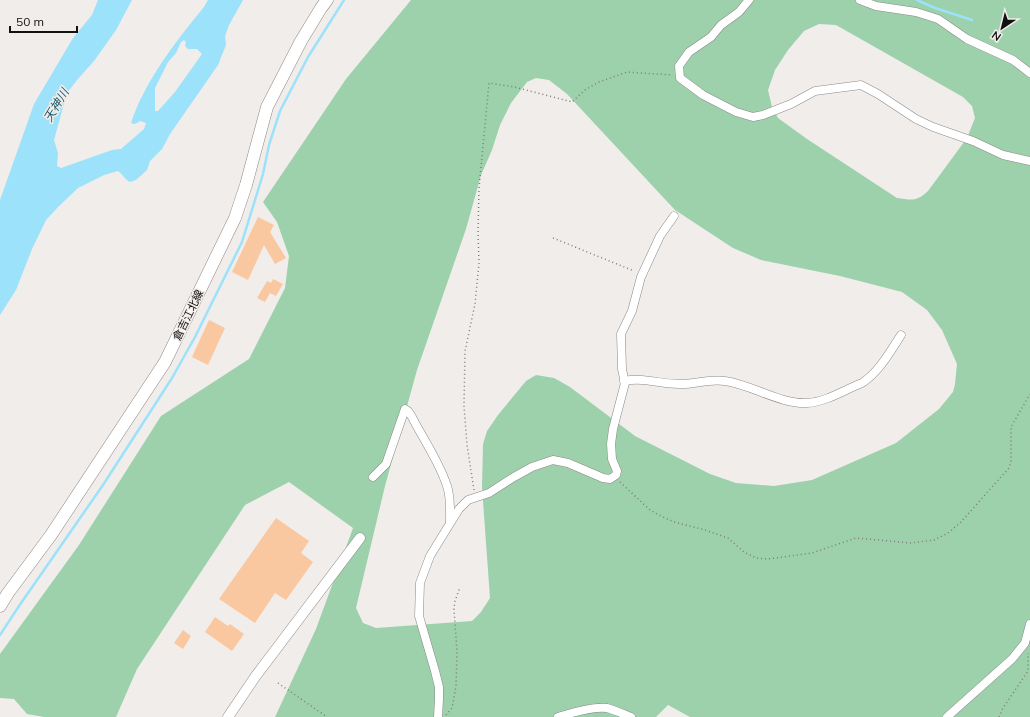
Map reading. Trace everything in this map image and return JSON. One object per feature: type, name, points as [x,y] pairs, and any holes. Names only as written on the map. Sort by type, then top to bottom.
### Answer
[{"type":"main road","name":"倉吉江北線","points":[[0,606],[51,535],[164,362],[235,218],[246,185],[267,107],[301,41],[327,0]]},
{"type":"street","points":[[749,0],[739,12],[721,26],[711,37],[689,52],[679,66],[680,78],[703,95],[736,112],[753,117],[791,104],[815,91],[861,85],[878,94],[916,119],[933,127],[973,141],[1003,155],[1030,161]]},
{"type":"street","points":[[860,0],[876,6],[916,12],[938,19],[967,39],[1013,60],[1030,73]]},
{"type":"street","points":[[438,717],[438,687],[435,671],[419,616],[418,606],[420,583],[430,556],[459,509],[468,500],[489,493],[514,476],[543,463],[553,460],[568,462],[603,478],[610,479],[616,475],[617,471],[612,459],[611,444],[613,429],[624,389],[621,334],[632,311],[636,291],[642,274],[660,236],[674,216]]},
{"type":"street","points":[[624,381],[641,379],[680,384],[724,381],[788,401],[806,403],[820,401],[868,379],[878,368],[901,335]]},
{"type":"street","points":[[373,477],[386,464],[405,409],[412,417],[440,469],[447,486],[450,503],[450,523]]},
{"type":"street","points":[[228,717],[255,677],[360,538]]},
{"type":"street","points":[[946,717],[1012,659],[1025,642],[1030,624]]},
{"type":"street","points":[[558,717],[586,710],[608,708],[631,717]]},
{"type":"path","points":[[474,496],[467,445],[464,406],[465,351],[475,304],[479,263],[479,188],[489,82],[572,102],[585,90],[599,82],[626,72],[680,75]]},
{"type":"path","points":[[553,238],[642,274]]},
{"type":"path","points":[[613,477],[624,485],[650,510],[674,522],[728,538],[744,552],[756,558],[768,559],[812,553],[856,538],[911,543],[934,540],[948,533],[960,523],[1009,468],[1011,461],[1011,427],[1030,394]]},
{"type":"path","points":[[445,717],[452,708],[456,686],[454,609],[460,587]]},
{"type":"path","points":[[999,717],[1003,708],[1028,671],[1028,651],[1025,642]]},
{"type":"path","points":[[278,683],[327,717]]},
{"type":"green space","points":[[411,0],[1030,0],[1030,717],[690,717],[668,705],[656,717],[275,717],[316,629],[353,528],[289,482],[245,505],[137,669],[116,717],[44,717],[27,714],[14,699],[0,698],[0,654],[79,545],[161,416],[249,359],[285,288],[289,256],[277,222],[263,202],[346,79]],"holes":[[[819,24],[836,25],[963,97],[972,106],[975,118],[967,138],[928,191],[917,199],[910,200],[897,198],[807,139],[778,118],[772,107],[768,90],[775,70],[788,50],[804,31]],[[536,78],[549,80],[567,94],[675,210],[733,248],[761,260],[840,276],[902,292],[927,310],[942,330],[957,364],[953,392],[939,409],[896,443],[812,480],[774,486],[736,483],[710,474],[635,436],[570,387],[554,378],[536,375],[526,381],[498,415],[487,431],[483,444],[482,487],[490,598],[481,612],[472,621],[376,628],[363,623],[356,608],[385,486],[417,370],[466,229],[481,175],[492,150],[500,125],[511,103],[527,82]]]},
{"type":"water","name":"天神川","points":[[98,0],[132,0],[116,30],[94,61],[67,93],[54,140],[58,153],[57,166],[61,168],[112,150],[121,149],[144,129],[146,123],[140,121],[135,124],[131,123],[144,92],[162,62],[208,0],[243,0],[229,25],[225,36],[226,45],[218,65],[170,134],[162,149],[150,161],[147,170],[136,180],[130,182],[118,171],[104,175],[78,188],[58,207],[46,220],[32,249],[16,290],[0,315],[0,200],[34,104],[73,38],[92,15]],"holes":[[[184,40],[186,42],[185,46],[188,49],[197,49],[202,54],[175,92],[158,111],[155,111],[155,88],[168,62],[176,53],[181,42]]]},
{"type":"building","points":[[258,217],[274,225],[270,232],[286,258],[275,264],[264,245],[248,280],[232,272]]},
{"type":"building","points":[[273,279],[283,284],[276,296],[270,293],[265,302],[257,298],[267,281],[271,283]]},
{"type":"building","points":[[209,320],[225,328],[208,365],[192,357]]},
{"type":"building","points":[[276,518],[309,541],[301,553],[313,562],[286,600],[275,593],[255,623],[219,599]]},
{"type":"building","points":[[215,617],[228,626],[230,624],[244,634],[232,651],[205,632]]},
{"type":"building","points":[[183,630],[191,636],[183,649],[174,643]]},
{"type":"waterway","points":[[0,635],[103,485],[172,378],[195,337],[242,242],[263,174],[269,145],[280,111],[308,57],[344,0]]},
{"type":"waterway","points":[[917,0],[935,8],[972,20]]}]
